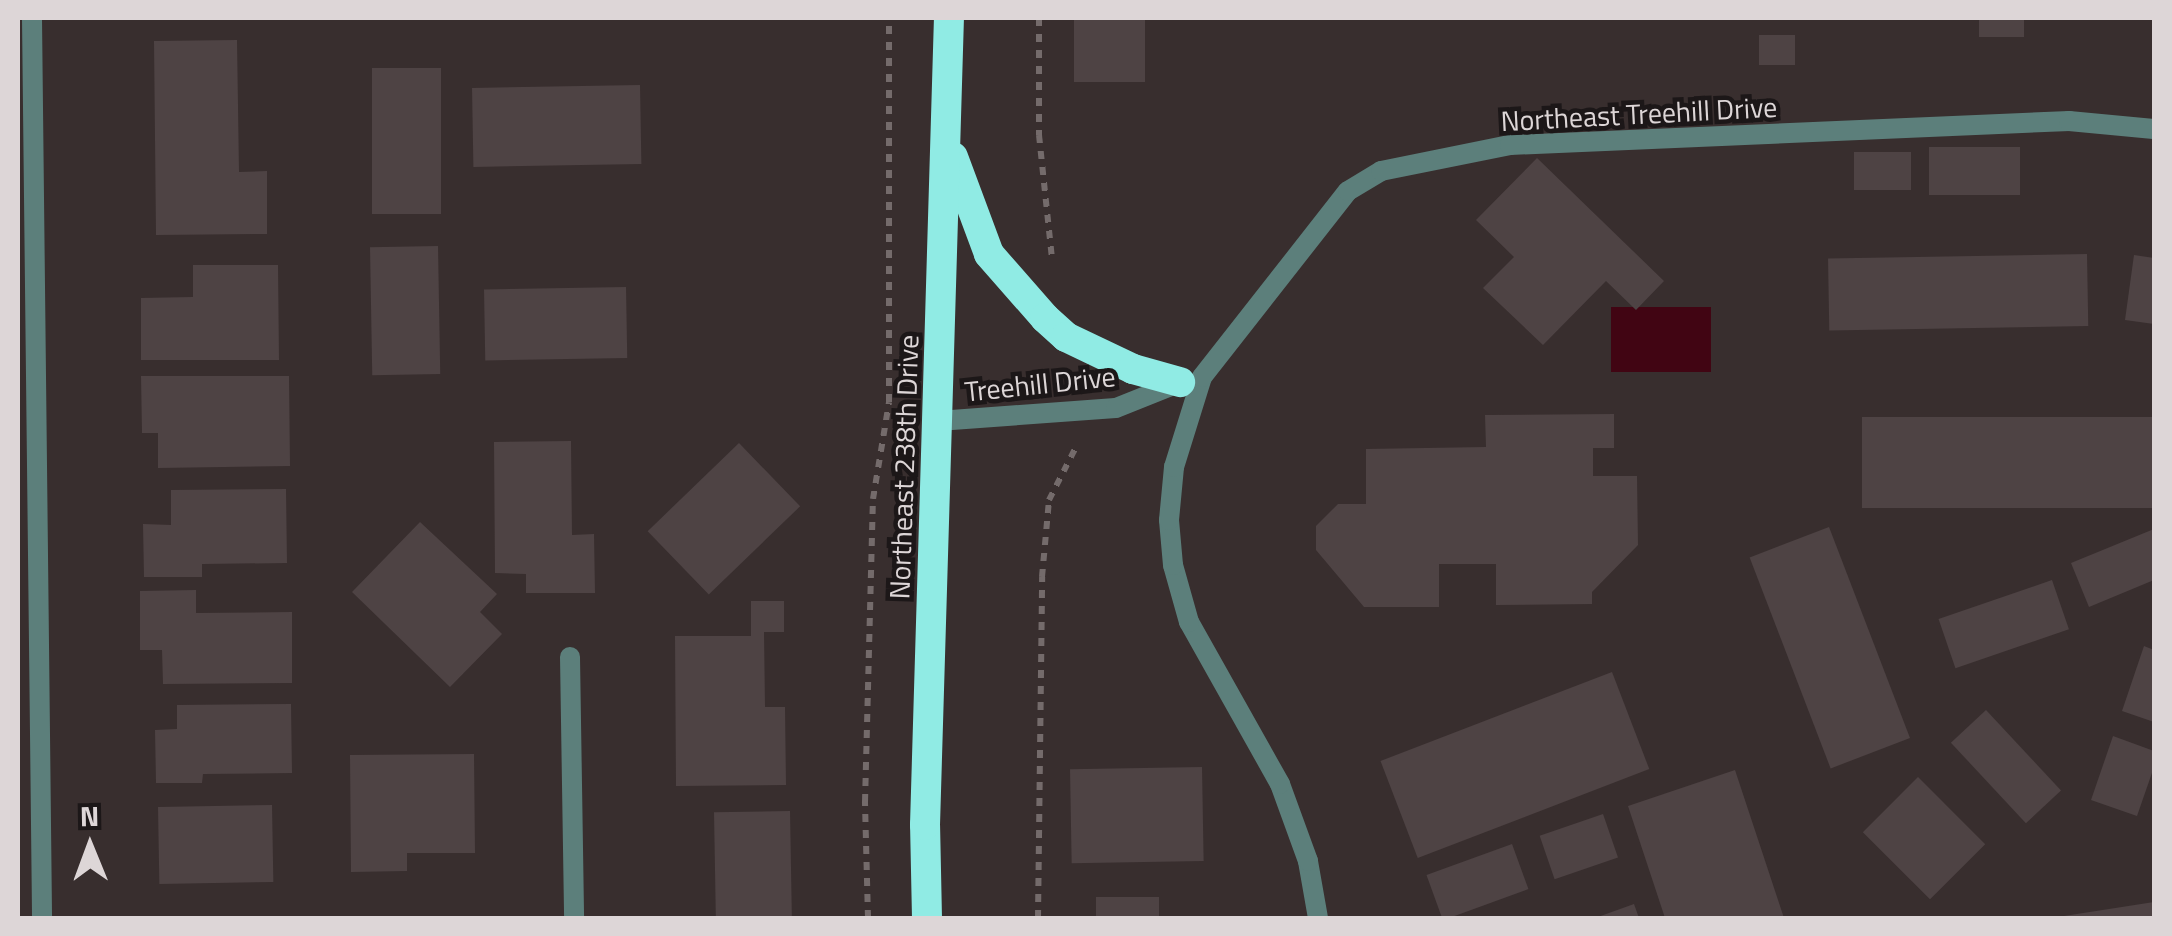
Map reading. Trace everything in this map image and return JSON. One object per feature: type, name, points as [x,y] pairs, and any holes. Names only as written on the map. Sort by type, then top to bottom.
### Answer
[{"type":"highway","name":"Northeast 238th Drive","points":[[927,918],[925,825],[949,18]]},
{"type":"highway","points":[[946,124],[954,160],[989,254],[1046,318],[1066,336],[1134,369],[1191,380]]},
{"type":"street","points":[[32,18],[42,918]]},
{"type":"street","name":"Northeast Treehill Drive","points":[[1318,918],[1308,861],[1280,784],[1189,622],[1173,565],[1169,520],[1174,467],[1191,380],[1348,190],[1381,170],[1510,145],[2070,121],[2154,129]]},
{"type":"street","name":"Treehill Drive","points":[[938,421],[1116,408],[1191,380]]},
{"type":"street","points":[[570,657],[574,918]]},
{"type":"path","points":[[868,918],[865,802],[873,499],[889,402],[890,18]]},
{"type":"path","points":[[1039,18],[1044,213],[1050,255],[1065,285],[1046,318]]},
{"type":"path","points":[[1038,918],[1042,577],[1049,500],[1080,441],[1058,412]]},
{"type":"shaded area","points":[[1611,307],[1711,307],[1711,372],[1611,372]]},
{"type":"building","points":[[1074,18],[1145,18],[1145,82],[1074,82]]},
{"type":"building","points":[[1979,18],[2024,18],[2024,37],[1979,37]]},
{"type":"building","points":[[1759,35],[1795,35],[1795,65],[1759,65]]},
{"type":"building","points":[[237,40],[239,172],[267,171],[267,234],[156,235],[154,41]]},
{"type":"building","points":[[372,68],[441,68],[441,214],[372,214]]},
{"type":"building","points":[[640,85],[641,164],[473,167],[472,88]]},
{"type":"building","points":[[1929,147],[2020,147],[2020,195],[1929,195]]},
{"type":"building","points":[[1854,152],[1911,152],[1911,190],[1854,190]]},
{"type":"building","points":[[1537,158],[1664,281],[1636,310],[1606,281],[1543,345],[1483,288],[1514,257],[1476,220]]},
{"type":"building","points":[[438,246],[440,374],[372,375],[370,247]]},
{"type":"building","points":[[2087,254],[2088,326],[1829,331],[1828,259]]},
{"type":"building","points":[[2134,255],[2154,258],[2154,324],[2125,320]]},
{"type":"building","points":[[193,265],[278,265],[279,360],[141,360],[141,298],[193,297]]},
{"type":"building","points":[[626,287],[627,358],[485,360],[484,289]]},
{"type":"building","points":[[141,376],[289,376],[290,466],[158,468],[158,433],[142,433]]},
{"type":"building","points":[[1614,414],[1614,448],[1593,448],[1593,476],[1637,476],[1638,545],[1592,592],[1592,604],[1496,605],[1496,564],[1439,564],[1439,607],[1364,607],[1316,550],[1316,526],[1338,504],[1366,504],[1366,449],[1486,447],[1485,415]]},
{"type":"building","points":[[1862,417],[2154,417],[2154,508],[1862,508]]},
{"type":"building","points":[[571,441],[572,535],[594,534],[595,593],[526,593],[526,574],[495,573],[494,442]]},
{"type":"building","points":[[739,443],[800,506],[709,595],[648,531]]},
{"type":"building","points":[[286,489],[287,563],[202,564],[202,577],[144,577],[143,524],[171,525],[171,490]]},
{"type":"building","points":[[420,522],[497,594],[480,612],[502,634],[450,687],[352,592]]},
{"type":"building","points":[[1829,527],[1910,738],[1831,768],[1750,557]]},
{"type":"building","points":[[2154,529],[2154,580],[2089,607],[2071,563]]},
{"type":"building","points":[[2052,580],[2069,629],[1955,668],[1939,619]]},
{"type":"building","points":[[196,590],[196,613],[292,612],[292,683],[163,684],[162,650],[140,650],[140,591]]},
{"type":"building","points":[[751,601],[784,601],[784,632],[764,632],[765,707],[785,707],[786,785],[676,786],[675,636],[751,636]]},
{"type":"building","points":[[2144,646],[2154,650],[2154,722],[2122,711]]},
{"type":"building","points":[[1612,672],[1649,769],[1418,858],[1380,761]]},
{"type":"building","points":[[291,704],[292,773],[203,774],[202,783],[156,783],[155,730],[177,729],[177,705]]},
{"type":"building","points":[[1986,710],[2061,790],[2026,823],[1951,743]]},
{"type":"building","points":[[2113,736],[2154,751],[2154,767],[2137,816],[2091,800]]},
{"type":"building","points":[[474,754],[475,853],[407,853],[407,871],[351,872],[350,755]]},
{"type":"building","points":[[1202,767],[1204,861],[1072,863],[1070,769]]},
{"type":"building","points":[[1735,770],[1784,918],[1665,918],[1628,806]]},
{"type":"building","points":[[1918,777],[1985,844],[1930,899],[1863,832]]},
{"type":"building","points":[[272,805],[273,882],[159,884],[158,807]]},
{"type":"building","points":[[790,811],[792,918],[716,918],[714,812]]},
{"type":"building","points":[[1603,814],[1618,857],[1555,879],[1540,836]]},
{"type":"building","points":[[1512,844],[1528,889],[1442,918],[1426,875]]},
{"type":"building","points":[[1096,897],[1159,897],[1159,918],[1096,918]]},
{"type":"building","points":[[2154,902],[2154,918],[2064,918],[2064,916]]},
{"type":"building","points":[[1634,904],[1639,918],[1595,918]]}]
